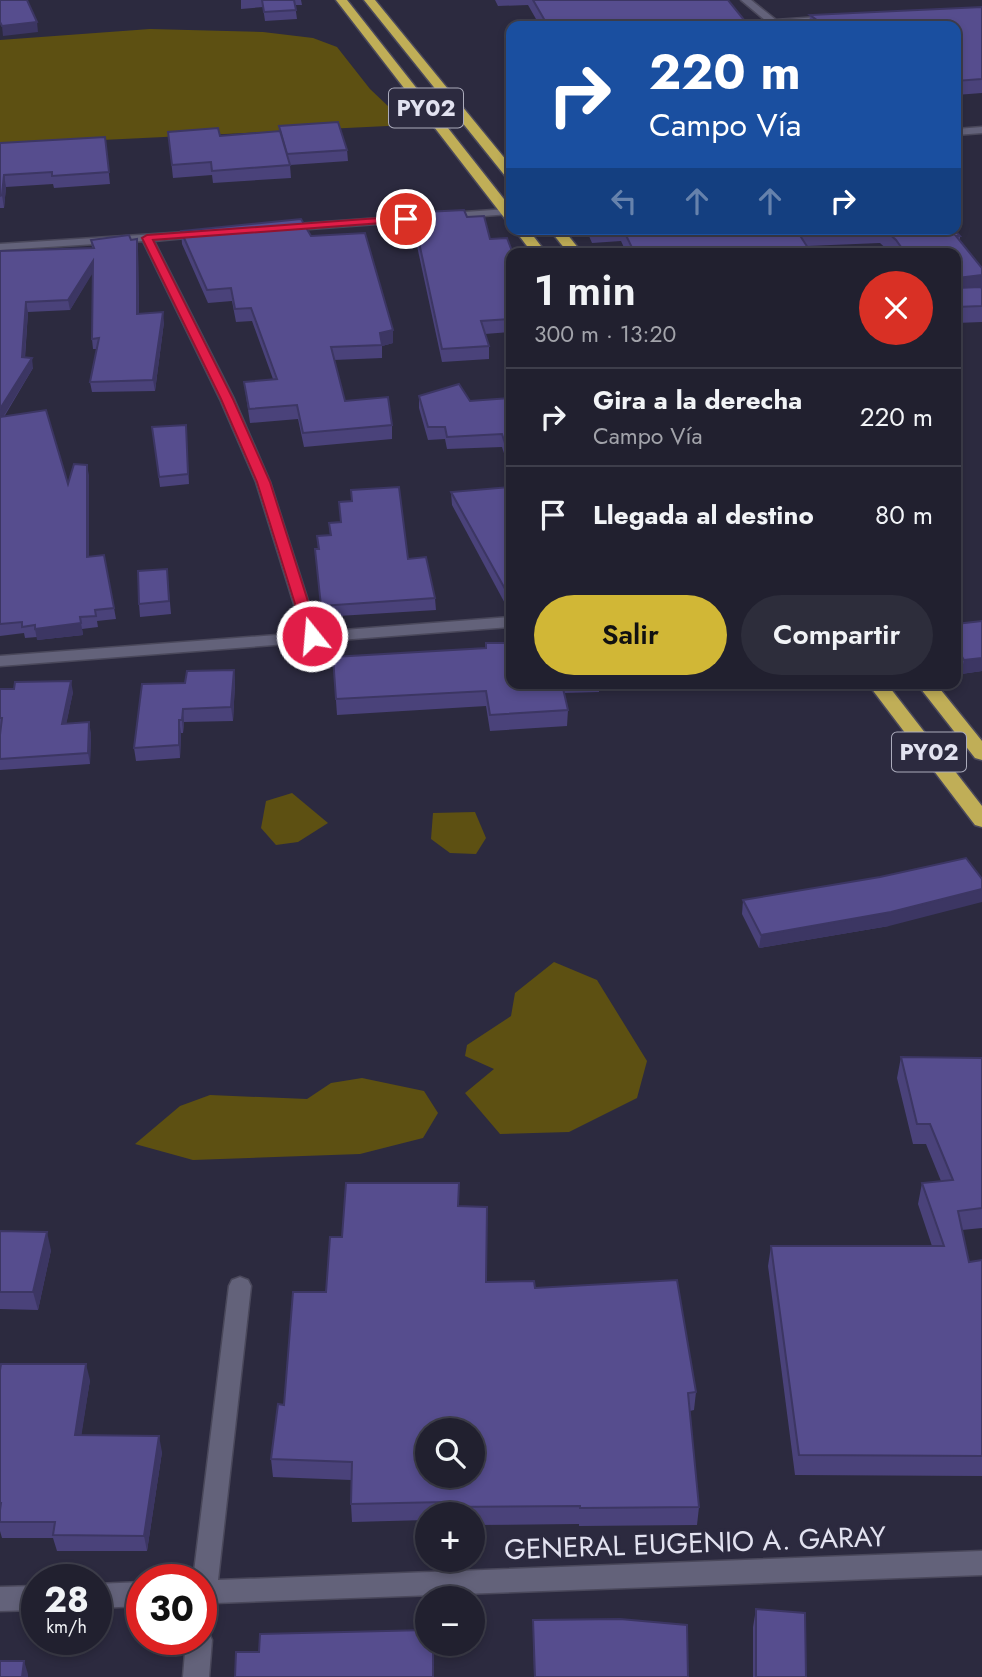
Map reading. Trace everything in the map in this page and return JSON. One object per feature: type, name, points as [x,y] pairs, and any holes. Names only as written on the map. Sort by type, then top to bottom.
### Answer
[{"type":"highway","name":"PY02","points":[[341,0],[506,210]]},
{"type":"highway","name":"PY02","points":[[369,0],[506,162]]},
{"type":"highway","name":"PY02","points":[[881,689],[982,820]]},
{"type":"highway","name":"PY02","points":[[931,689],[974,734],[982,754]]},
{"type":"street","points":[[746,0],[771,21]]},
{"type":"street","points":[[816,21],[843,19]]},
{"type":"street","points":[[961,132],[982,130]]},
{"type":"street","points":[[265,229],[506,214]]},
{"type":"street","points":[[0,247],[213,233]]},
{"type":"street","points":[[147,238],[227,399],[263,482],[312,636]]},
{"type":"street","points":[[0,661],[506,622]]},
{"type":"street","points":[[205,1564],[240,1286]]},
{"type":"street","name":"GENERAL EUGENIO A. GARAY","points":[[217,1591],[982,1563]]},
{"type":"street","points":[[0,1599],[21,1598]]},
{"type":"street","points":[[196,1677],[198,1655]]},
{"type":"shaded area","points":[[150,29],[263,32],[313,38],[337,47],[370,89],[408,125],[0,145],[0,40]]},
{"type":"shaded area","points":[[292,793],[328,823],[298,842],[276,845],[261,828],[266,801]]},
{"type":"shaded area","points":[[475,812],[486,838],[476,854],[450,853],[431,839],[433,813]]},
{"type":"shaded area","points":[[554,962],[597,980],[647,1061],[637,1098],[569,1132],[500,1134],[465,1093],[494,1069],[465,1056],[467,1045],[511,1016],[515,993]]},
{"type":"shaded area","points":[[362,1078],[424,1091],[438,1113],[423,1138],[360,1154],[193,1160],[135,1144],[180,1106],[210,1095],[307,1099],[331,1083]]},
{"type":"building","points":[[0,0],[27,0],[37,22],[2,26]]},
{"type":"building","points":[[262,0],[294,0],[296,10],[264,12]]},
{"type":"building","points":[[533,0],[728,0],[745,21],[545,21]]},
{"type":"building","points":[[982,7],[982,79],[961,81],[961,21],[818,21],[810,15]]},
{"type":"building","points":[[338,122],[347,150],[287,154],[279,126]]},
{"type":"building","points":[[218,128],[220,136],[280,131],[290,165],[212,171],[211,162],[172,165],[168,132]]},
{"type":"building","points":[[105,137],[109,172],[52,176],[52,172],[4,175],[0,196],[0,143]]},
{"type":"building","points":[[464,210],[467,217],[484,216],[490,239],[507,238],[511,248],[506,248],[506,319],[481,321],[489,346],[442,349],[414,219],[427,218],[425,212]]},
{"type":"building","points":[[301,219],[311,236],[365,233],[393,330],[380,333],[382,345],[331,347],[345,401],[388,397],[392,425],[303,433],[297,405],[249,409],[244,382],[277,379],[251,308],[235,309],[231,288],[207,290],[181,231]]},
{"type":"building","points":[[129,235],[131,240],[137,239],[137,314],[163,312],[153,380],[90,382],[99,338],[92,339],[93,261],[68,300],[26,302],[22,357],[32,358],[0,409],[0,251],[94,248],[91,240]]},
{"type":"building","points":[[626,235],[800,235],[808,248],[632,248]]},
{"type":"building","points":[[891,235],[959,235],[956,236],[982,268],[982,275],[961,278],[961,248],[902,248]]},
{"type":"building","points":[[981,287],[982,306],[961,307],[961,288]]},
{"type":"building","points":[[459,384],[470,401],[506,398],[506,446],[502,434],[447,437],[445,427],[428,427],[419,396]]},
{"type":"building","points":[[46,410],[68,484],[74,464],[87,465],[87,557],[104,555],[114,608],[95,610],[96,616],[80,617],[81,623],[35,629],[35,625],[22,627],[22,622],[0,624],[0,417]]},
{"type":"building","points":[[186,425],[188,474],[159,477],[152,427]]},
{"type":"building","points":[[399,487],[408,559],[426,557],[435,598],[321,606],[315,549],[319,549],[317,536],[331,535],[329,523],[341,522],[339,502],[352,501],[351,490]]},
{"type":"building","points":[[506,487],[506,591],[451,492]]},
{"type":"building","points":[[167,569],[169,601],[139,604],[138,571]]},
{"type":"building","points":[[982,621],[982,658],[964,660],[961,655],[961,623]]},
{"type":"building","points":[[486,643],[506,643],[506,689],[563,689],[568,710],[490,715],[486,691],[336,699],[333,657],[486,648]]},
{"type":"building","points":[[234,670],[231,707],[183,709],[182,720],[179,720],[179,745],[134,748],[142,684],[185,683],[187,671]]},
{"type":"building","points":[[71,681],[62,724],[89,722],[88,753],[0,759],[0,689],[14,689],[15,682]]},
{"type":"building","points":[[966,858],[982,879],[982,889],[891,912],[761,935],[743,900],[880,877]]},
{"type":"building","points":[[901,1057],[982,1058],[982,1208],[958,1211],[969,1262],[982,1260],[982,1456],[799,1455],[771,1246],[944,1246],[922,1183],[953,1180],[930,1124],[917,1124]]},
{"type":"building","points":[[346,1183],[459,1183],[458,1206],[487,1207],[486,1282],[534,1281],[535,1288],[677,1280],[696,1392],[688,1393],[699,1507],[485,1507],[485,1502],[351,1504],[352,1462],[271,1459],[278,1404],[284,1405],[293,1292],[326,1292],[330,1237],[342,1237]]},
{"type":"building","points":[[0,1231],[47,1232],[33,1292],[0,1292]]},
{"type":"building","points":[[1,1364],[86,1364],[75,1435],[159,1436],[144,1536],[53,1535],[55,1522],[0,1522]]},
{"type":"building","points":[[756,1609],[805,1613],[806,1677],[756,1677]]},
{"type":"building","points":[[620,1619],[687,1625],[688,1677],[535,1677],[533,1620]]},
{"type":"building","points":[[415,1630],[415,1656],[433,1656],[433,1677],[235,1677],[236,1652],[259,1652],[260,1634]]},
{"type":"building","points":[[0,1661],[24,1661],[22,1677],[0,1677]]},
{"type":"route","points":[[312,636],[263,482],[227,399],[147,238],[406,219]]}]
